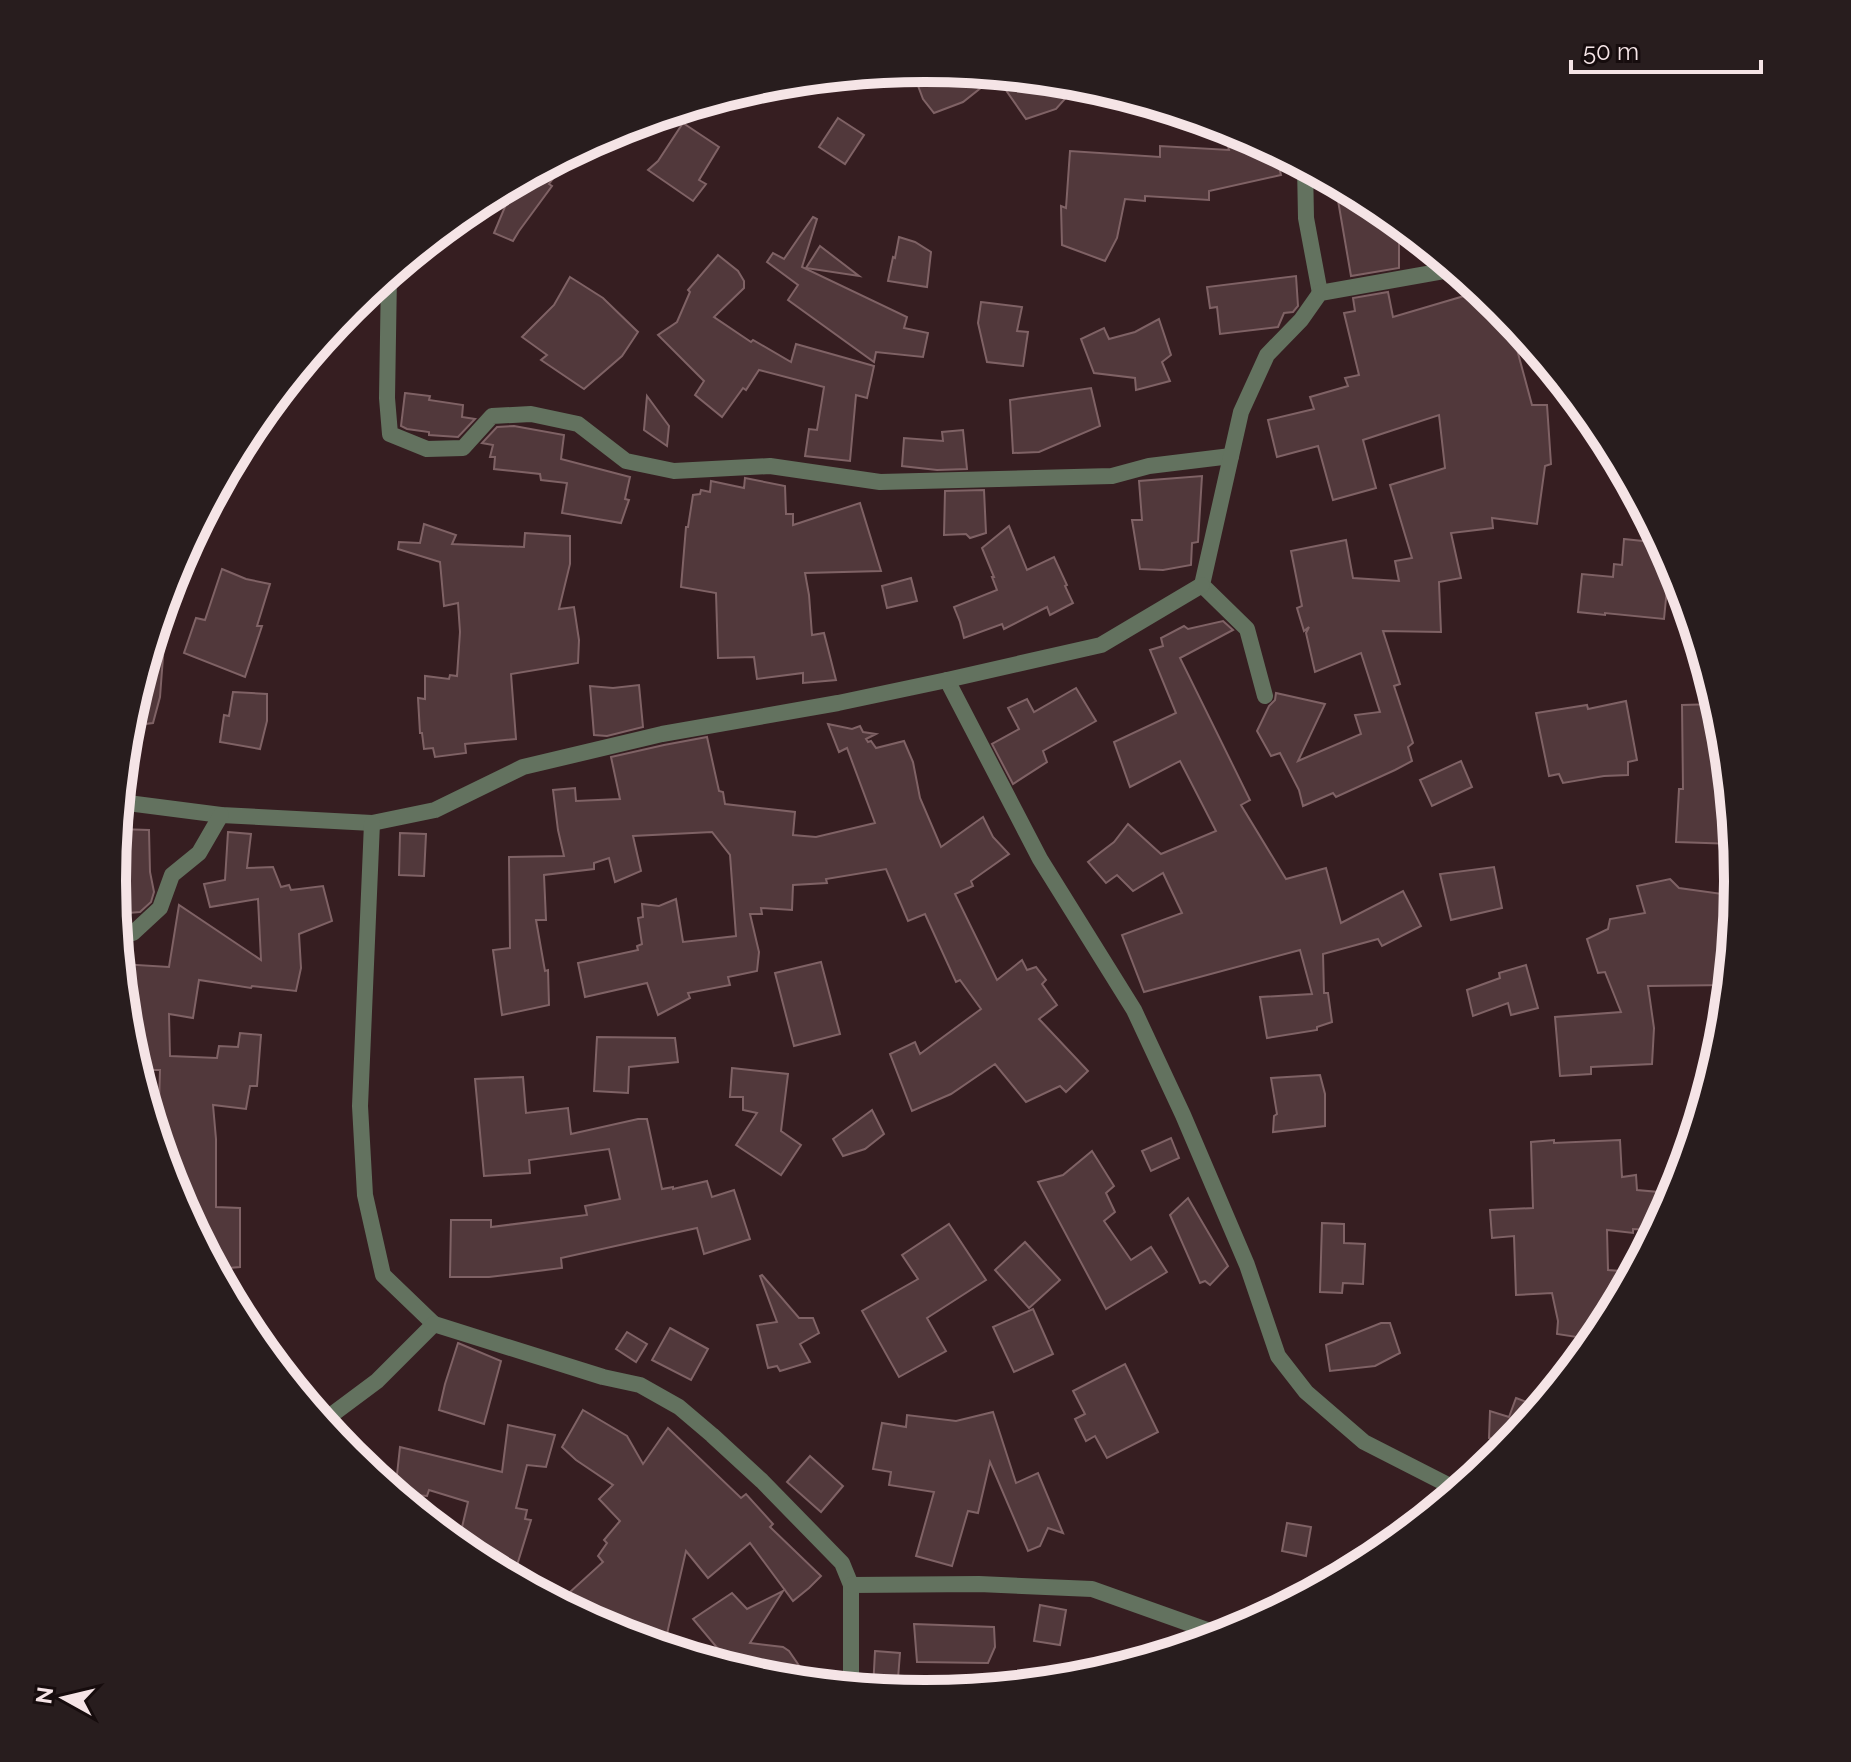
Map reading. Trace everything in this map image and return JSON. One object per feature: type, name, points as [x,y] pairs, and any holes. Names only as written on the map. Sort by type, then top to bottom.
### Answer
[{"type":"street","points":[[1305,178],[1306,218],[1320,293]]},
{"type":"street","points":[[130,803],[221,815],[372,823],[435,810],[523,767],[662,734],[838,703],[1101,645],[1202,585],[1241,412],[1267,355],[1301,320],[1320,293],[1442,271]]},
{"type":"street","points":[[389,290],[387,398],[390,434],[427,449],[463,448],[492,416],[531,414],[578,424],[626,461],[674,471],[770,466],[880,482],[941,481],[1112,476],[1149,466],[1231,456]]},
{"type":"street","points":[[1202,585],[1247,629],[1265,696]]},
{"type":"street","points":[[947,680],[1040,859],[1134,1010],[1247,1265],[1278,1356],[1306,1392],[1364,1442],[1448,1485]]},
{"type":"street","points":[[128,934],[160,908],[172,875],[199,853],[221,815]]},
{"type":"street","points":[[372,823],[360,1106],[365,1195],[383,1275],[434,1324],[603,1377],[640,1385],[679,1407],[762,1481],[842,1563],[851,1585],[851,1676]]},
{"type":"street","points":[[333,1416],[377,1381],[434,1324]]},
{"type":"street","points":[[851,1585],[979,1584],[1092,1589],[1205,1629]]},
{"type":"building","points":[[917,83],[985,85],[963,102],[934,113],[923,99]]},
{"type":"building","points":[[1003,86],[1068,95],[1056,109],[1026,119]]},
{"type":"building","points":[[838,118],[864,135],[845,164],[819,147]]},
{"type":"building","points":[[683,123],[719,147],[699,180],[706,184],[693,201],[648,170],[658,161]]},
{"type":"building","points":[[1227,141],[1278,164],[1281,175],[1209,191],[1209,200],[1145,196],[1145,201],[1125,199],[1117,238],[1105,261],[1062,245],[1061,206],[1066,208],[1070,151],[1160,157],[1160,146],[1229,150]]},
{"type":"building","points":[[559,171],[549,184],[552,186],[513,241],[494,233],[507,202]]},
{"type":"building","points":[[1337,197],[1399,238],[1399,268],[1351,276]]},
{"type":"building","points":[[813,217],[817,219],[802,267],[907,317],[904,328],[928,333],[923,357],[876,352],[874,362],[788,300],[798,285],[767,262],[773,253],[784,259]]},
{"type":"building","points":[[899,237],[931,252],[927,287],[888,281]]},
{"type":"building","points":[[820,246],[859,276],[806,268]]},
{"type":"building","points":[[718,255],[738,271],[744,288],[714,317],[751,342],[753,340],[791,362],[796,344],[874,366],[867,398],[856,395],[850,461],[805,456],[809,429],[817,430],[824,387],[759,370],[722,417],[695,395],[704,381],[658,335],[677,322],[690,292],[688,290]]},
{"type":"building","points":[[1296,276],[1298,306],[1293,312],[1284,313],[1278,327],[1220,334],[1217,307],[1210,308],[1207,287]]},
{"type":"building","points":[[570,277],[603,298],[638,332],[622,356],[584,389],[541,360],[547,355],[522,337],[554,305]]},
{"type":"building","points":[[1462,290],[1515,343],[1532,405],[1547,405],[1551,464],[1545,466],[1537,524],[1492,518],[1493,528],[1451,533],[1461,578],[1439,582],[1441,632],[1383,631],[1400,684],[1394,686],[1413,743],[1408,747],[1412,761],[1336,797],[1333,793],[1303,806],[1299,790],[1280,753],[1271,756],[1257,731],[1276,693],[1325,704],[1298,761],[1361,734],[1355,715],[1380,712],[1361,653],[1315,672],[1306,633],[1309,627],[1304,631],[1297,608],[1302,606],[1291,551],[1346,540],[1353,578],[1399,581],[1395,561],[1412,558],[1390,485],[1445,468],[1439,415],[1363,440],[1376,488],[1333,500],[1318,446],[1277,457],[1268,420],[1314,409],[1310,397],[1348,386],[1345,378],[1359,375],[1344,313],[1355,311],[1353,298],[1388,292],[1393,317],[1464,296]]},
{"type":"building","points":[[981,302],[1022,307],[1017,331],[1028,332],[1023,366],[987,362],[978,323]]},
{"type":"building","points":[[1159,319],[1171,355],[1162,362],[1170,381],[1136,390],[1135,378],[1094,373],[1081,339],[1104,328],[1109,339],[1135,332]]},
{"type":"building","points":[[1091,388],[1100,426],[1039,452],[1013,453],[1010,400]]},
{"type":"building","points":[[405,393],[463,405],[462,417],[475,419],[458,437],[429,435],[429,432],[407,429],[401,426]]},
{"type":"building","points":[[647,396],[669,426],[667,446],[644,430]]},
{"type":"building","points":[[514,426],[564,435],[561,459],[630,477],[625,499],[629,500],[621,523],[562,513],[567,483],[541,480],[540,474],[494,469],[495,457],[490,457],[493,445],[482,443],[497,427]]},
{"type":"building","points":[[963,430],[967,469],[902,466],[904,438],[943,441],[942,432]]},
{"type":"building","points":[[1202,476],[1198,542],[1192,543],[1191,565],[1163,570],[1140,569],[1132,520],[1142,520],[1139,481]]},
{"type":"building","points":[[745,478],[785,486],[786,514],[793,514],[793,525],[860,503],[881,571],[805,573],[812,635],[824,633],[836,680],[803,683],[803,673],[757,679],[754,657],[718,658],[716,593],[681,587],[686,527],[693,495],[700,494],[701,490],[710,492],[711,481],[744,488]]},
{"type":"building","points":[[984,490],[986,533],[970,538],[966,534],[944,535],[945,491]]},
{"type":"building","points":[[424,524],[456,535],[452,544],[524,547],[525,533],[570,536],[570,564],[559,609],[574,607],[579,640],[578,663],[511,674],[516,739],[465,744],[466,753],[435,757],[433,748],[424,749],[418,698],[425,699],[425,676],[449,679],[450,675],[457,676],[460,632],[458,603],[444,606],[440,562],[398,549],[399,542],[420,543]]},
{"type":"building","points":[[1009,526],[1027,570],[1054,557],[1073,603],[1050,615],[1047,607],[1004,629],[1002,624],[964,638],[954,607],[997,590],[982,548]]},
{"type":"building","points":[[1624,539],[1648,542],[1667,584],[1664,619],[1578,612],[1582,574],[1613,577],[1614,564],[1622,565]]},
{"type":"building","points":[[222,569],[270,584],[257,626],[262,626],[245,677],[184,653],[196,618],[205,620]]},
{"type":"building","points":[[911,578],[917,601],[887,608],[882,586]]},
{"type":"building","points":[[1223,621],[1233,630],[1180,658],[1250,800],[1241,805],[1286,879],[1326,868],[1341,923],[1403,891],[1421,926],[1382,946],[1378,939],[1323,954],[1324,993],[1328,993],[1332,1022],[1317,1027],[1317,1030],[1267,1038],[1260,997],[1312,994],[1300,950],[1144,992],[1122,935],[1182,913],[1163,873],[1133,891],[1117,875],[1106,883],[1088,862],[1114,842],[1128,824],[1161,854],[1216,831],[1180,761],[1130,787],[1114,742],[1176,713],[1150,650],[1163,646],[1161,638],[1184,626],[1188,629]]},
{"type":"building","points":[[164,640],[160,697],[153,723],[142,724]]},
{"type":"building","points":[[639,685],[643,727],[607,736],[594,735],[590,686],[613,688]]},
{"type":"building","points":[[1076,688],[1096,721],[1043,751],[1047,762],[1013,784],[992,744],[1019,729],[1008,708],[1027,699],[1034,712]]},
{"type":"building","points":[[233,692],[267,694],[267,721],[260,749],[220,742],[224,715],[229,716]]},
{"type":"building","points":[[1626,701],[1637,760],[1628,762],[1628,775],[1563,783],[1559,774],[1549,776],[1536,713],[1587,705],[1588,709]]},
{"type":"building","points":[[1704,704],[1718,777],[1723,844],[1676,842],[1679,789],[1683,789],[1682,705]]},
{"type":"building","points":[[828,724],[852,729],[860,726],[863,732],[876,734],[866,739],[876,748],[904,741],[913,762],[920,798],[941,847],[983,817],[993,837],[1009,854],[971,881],[973,886],[955,894],[997,980],[1022,960],[1027,970],[1036,967],[1046,980],[1042,984],[1057,1005],[1039,1019],[1088,1071],[1066,1092],[1060,1086],[1026,1102],[995,1064],[951,1094],[912,1111],[890,1054],[915,1042],[920,1054],[981,1009],[960,980],[956,982],[925,914],[908,921],[886,869],[826,879],[827,883],[793,885],[792,910],[761,908],[762,914],[750,914],[759,952],[757,971],[728,977],[730,985],[688,993],[690,998],[658,1015],[647,983],[585,997],[578,963],[638,950],[637,946],[642,944],[638,918],[643,917],[642,904],[659,906],[676,899],[683,942],[736,936],[730,855],[712,832],[633,836],[641,871],[615,882],[609,858],[594,863],[594,869],[544,875],[546,920],[536,920],[545,971],[548,970],[549,1005],[502,1015],[493,950],[510,948],[509,857],[564,856],[553,790],[575,788],[576,801],[620,799],[611,757],[707,737],[719,791],[723,792],[725,804],[795,812],[793,835],[816,837],[875,823],[847,748],[839,752]]},
{"type":"building","points":[[1461,761],[1472,787],[1432,806],[1420,780]]},
{"type":"building","points":[[128,829],[149,830],[154,892],[151,902],[140,912],[127,913]]},
{"type":"building","points":[[228,832],[251,834],[247,868],[273,867],[281,887],[289,885],[291,890],[323,886],[332,921],[299,934],[301,968],[296,991],[199,980],[193,1018],[169,1014],[170,1056],[217,1058],[219,1046],[238,1047],[240,1033],[261,1035],[257,1086],[250,1086],[246,1109],[213,1105],[216,1207],[240,1208],[240,1267],[228,1268],[187,1187],[169,1138],[159,1105],[160,1070],[150,1070],[131,965],[169,967],[179,905],[261,960],[258,899],[210,907],[204,884],[225,880]]},
{"type":"building","points":[[400,833],[426,834],[424,876],[399,875]]},
{"type":"building","points":[[1494,867],[1502,908],[1451,920],[1440,874]]},
{"type":"building","points":[[1670,879],[1679,888],[1724,894],[1718,985],[1648,986],[1654,1028],[1652,1064],[1591,1067],[1591,1074],[1560,1076],[1555,1017],[1621,1012],[1605,972],[1598,973],[1587,939],[1608,929],[1610,919],[1645,913],[1637,886]]},
{"type":"building","points":[[821,962],[840,1034],[794,1046],[775,973]]},
{"type":"building","points":[[1526,965],[1538,1008],[1511,1015],[1508,1003],[1473,1016],[1467,990],[1500,978],[1499,973]]},
{"type":"building","points":[[597,1037],[675,1038],[678,1062],[629,1067],[628,1093],[594,1091]]},
{"type":"building","points":[[732,1068],[788,1074],[781,1131],[801,1145],[781,1175],[736,1145],[757,1113],[743,1110],[743,1097],[730,1097]]},
{"type":"building","points":[[1320,1075],[1325,1094],[1325,1126],[1273,1132],[1274,1116],[1277,1114],[1271,1078]]},
{"type":"building","points":[[523,1077],[526,1113],[568,1108],[571,1134],[647,1119],[662,1189],[707,1181],[712,1197],[734,1190],[750,1239],[704,1254],[697,1228],[561,1258],[562,1268],[489,1277],[450,1277],[451,1220],[491,1220],[491,1227],[587,1215],[585,1206],[620,1199],[609,1149],[529,1160],[530,1173],[484,1176],[475,1079]]},
{"type":"building","points":[[872,1110],[884,1134],[865,1149],[843,1156],[833,1139]]},
{"type":"building","points":[[1171,1138],[1179,1158],[1151,1171],[1142,1151]]},
{"type":"building","points":[[1620,1140],[1622,1177],[1636,1175],[1637,1190],[1662,1192],[1644,1229],[1633,1229],[1633,1233],[1607,1230],[1608,1270],[1622,1271],[1581,1338],[1557,1334],[1558,1321],[1552,1293],[1516,1295],[1514,1236],[1492,1238],[1490,1210],[1533,1208],[1531,1142]]},
{"type":"building","points":[[1092,1151],[1114,1186],[1106,1193],[1115,1212],[1104,1221],[1131,1260],[1151,1247],[1167,1272],[1106,1309],[1038,1182],[1063,1175]]},
{"type":"building","points":[[1188,1198],[1228,1266],[1210,1285],[1205,1281],[1200,1283],[1170,1215]]},
{"type":"building","points":[[1322,1223],[1344,1224],[1344,1243],[1365,1244],[1363,1284],[1343,1283],[1342,1293],[1320,1292]]},
{"type":"building","points":[[949,1224],[986,1280],[927,1318],[946,1351],[899,1377],[862,1311],[918,1279],[902,1255]]},
{"type":"building","points":[[1025,1242],[1060,1280],[1029,1308],[995,1270]]},
{"type":"building","points":[[762,1275],[799,1318],[813,1318],[819,1333],[800,1344],[810,1362],[780,1371],[777,1366],[768,1368],[757,1325],[777,1322]]},
{"type":"building","points":[[1033,1309],[1053,1354],[1014,1372],[993,1327]]},
{"type":"building","points":[[1381,1323],[1390,1323],[1400,1353],[1375,1366],[1330,1371],[1326,1345]]},
{"type":"building","points":[[670,1328],[708,1349],[691,1380],[652,1360]]},
{"type":"building","points":[[627,1332],[647,1344],[636,1362],[616,1349]]},
{"type":"building","points":[[458,1343],[501,1361],[484,1424],[439,1410]]},
{"type":"building","points":[[1125,1364],[1158,1432],[1107,1458],[1095,1436],[1086,1441],[1075,1419],[1085,1414],[1073,1391]]},
{"type":"building","points":[[1516,1398],[1530,1403],[1496,1440],[1489,1438],[1490,1411],[1509,1417]]},
{"type":"building","points":[[583,1410],[627,1436],[643,1464],[668,1428],[741,1498],[746,1494],[773,1524],[770,1527],[821,1576],[793,1601],[750,1543],[708,1578],[686,1551],[666,1637],[572,1598],[567,1595],[603,1562],[598,1556],[607,1543],[604,1540],[620,1521],[599,1499],[613,1485],[562,1447]]},
{"type":"building","points":[[993,1412],[1016,1483],[1038,1473],[1063,1533],[1048,1528],[1040,1546],[1028,1551],[990,1462],[978,1513],[968,1511],[952,1566],[916,1556],[934,1492],[889,1485],[891,1472],[873,1469],[882,1423],[906,1427],[907,1415],[956,1421]]},
{"type":"building","points":[[508,1425],[555,1435],[546,1467],[527,1465],[516,1508],[527,1510],[525,1519],[531,1520],[516,1567],[461,1530],[468,1502],[429,1490],[427,1496],[415,1495],[396,1480],[400,1447],[502,1472]]},
{"type":"building","points":[[810,1456],[843,1486],[821,1512],[787,1482]]},
{"type":"building","points":[[1287,1523],[1311,1527],[1306,1556],[1282,1551]]},
{"type":"building","points":[[783,1591],[750,1643],[783,1647],[802,1670],[722,1654],[693,1619],[732,1593],[747,1609]]},
{"type":"building","points":[[1040,1605],[1066,1610],[1060,1645],[1034,1641]]},
{"type":"building","points":[[914,1624],[994,1627],[995,1647],[988,1663],[917,1662]]},
{"type":"building","points":[[875,1651],[900,1653],[898,1679],[874,1678]]}]
